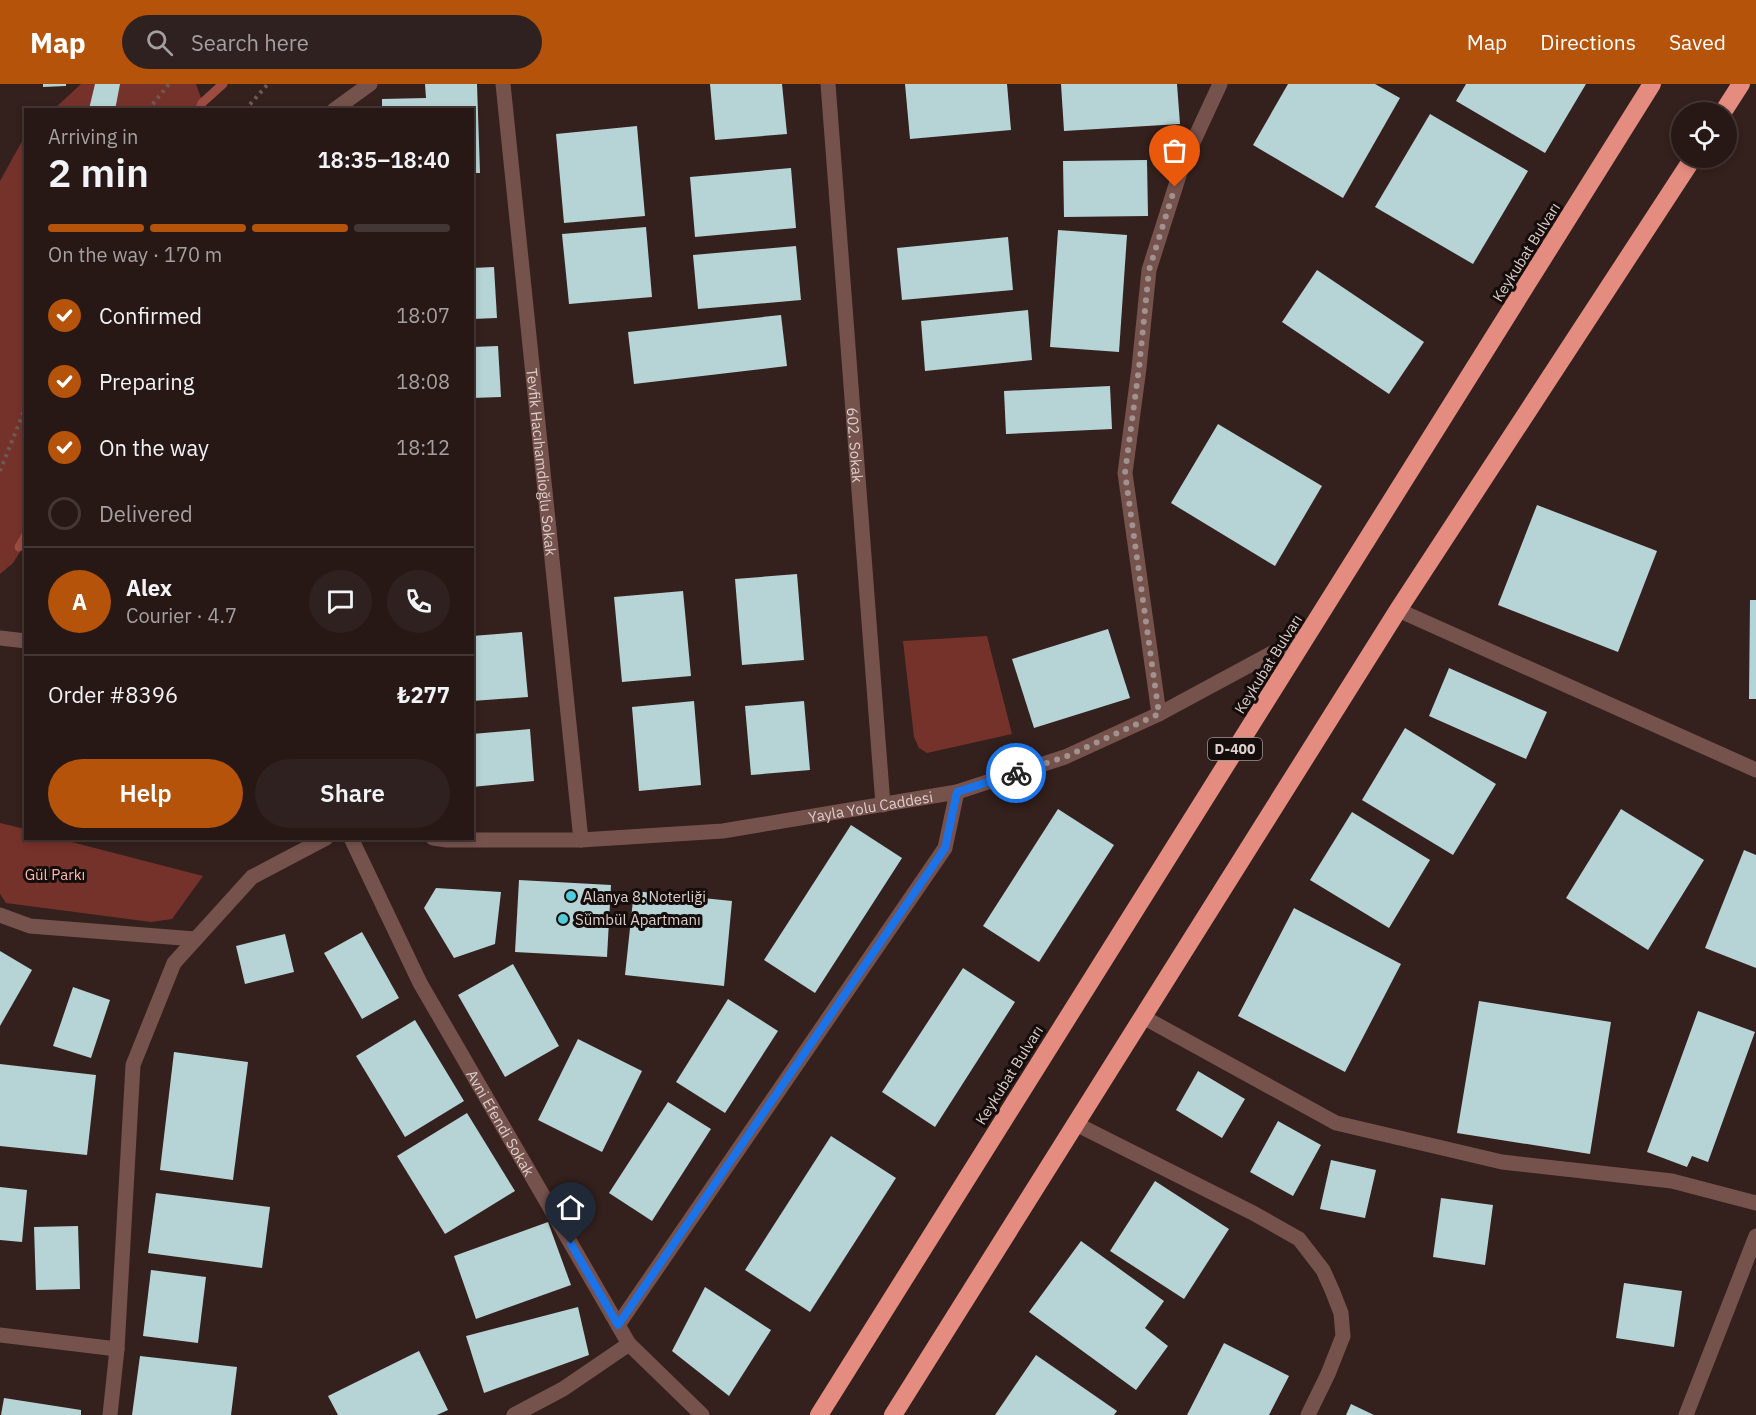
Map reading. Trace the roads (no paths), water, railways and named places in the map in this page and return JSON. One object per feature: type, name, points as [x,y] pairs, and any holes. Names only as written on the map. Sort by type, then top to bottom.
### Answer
[{"type":"highway","name":"Keykubat Bulvarı","points":[[819,1415],[1043,1053],[1652,84]]},
{"type":"highway","points":[[1729,102],[1741,84]]},
{"type":"highway","points":[[893,1415],[1398,610],[1686,168]]},
{"type":"street","points":[[337,108],[370,84]]},
{"type":"street","name":"Tevfik Hacıhamdioğlu Sokak","points":[[503,84],[581,840]]},
{"type":"street","name":"602. Sokak","points":[[828,84],[883,805]]},
{"type":"street","points":[[1159,714],[1125,473],[1149,270],[1182,166],[1220,84]]},
{"type":"street","points":[[1398,610],[1756,770]]},
{"type":"street","name":"Yayla Yolu Caddesi","points":[[447,840],[581,840],[723,831],[957,792],[1065,757],[1159,714],[1309,633]]},
{"type":"street","points":[[0,638],[24,641]]},
{"type":"street","points":[[618,1325],[945,848],[957,792]]},
{"type":"street","points":[[110,1415],[117,1348],[133,1065],[174,963],[252,877],[322,840]]},
{"type":"street","name":"Avni Efendi Sokak","points":[[352,840],[420,983],[629,1344],[702,1415]]},
{"type":"street","points":[[0,915],[30,926],[195,939]]},
{"type":"street","points":[[1143,1017],[1336,1123],[1502,1162],[1672,1181],[1756,1203]]},
{"type":"street","points":[[1076,1124],[1253,1213],[1299,1239],[1323,1270],[1341,1313],[1343,1336],[1308,1415]]},
{"type":"street","points":[[1686,1415],[1756,1236]]},
{"type":"street","points":[[0,1335],[117,1348]]},
{"type":"street","points":[[514,1415],[563,1389],[629,1344]]},
{"type":"waterway","points":[[200,108],[202,103],[223,84]]},
{"type":"waterway","points":[[19,547],[24,538]]},
{"type":"place","name":"Alanya 8. Noterliği","points":[[571,896]]},
{"type":"place","name":"Sümbül Apartmanı","points":[[563,919]]},
{"type":"park label","name":"Gül Parkı","points":[[55,874]]}]
